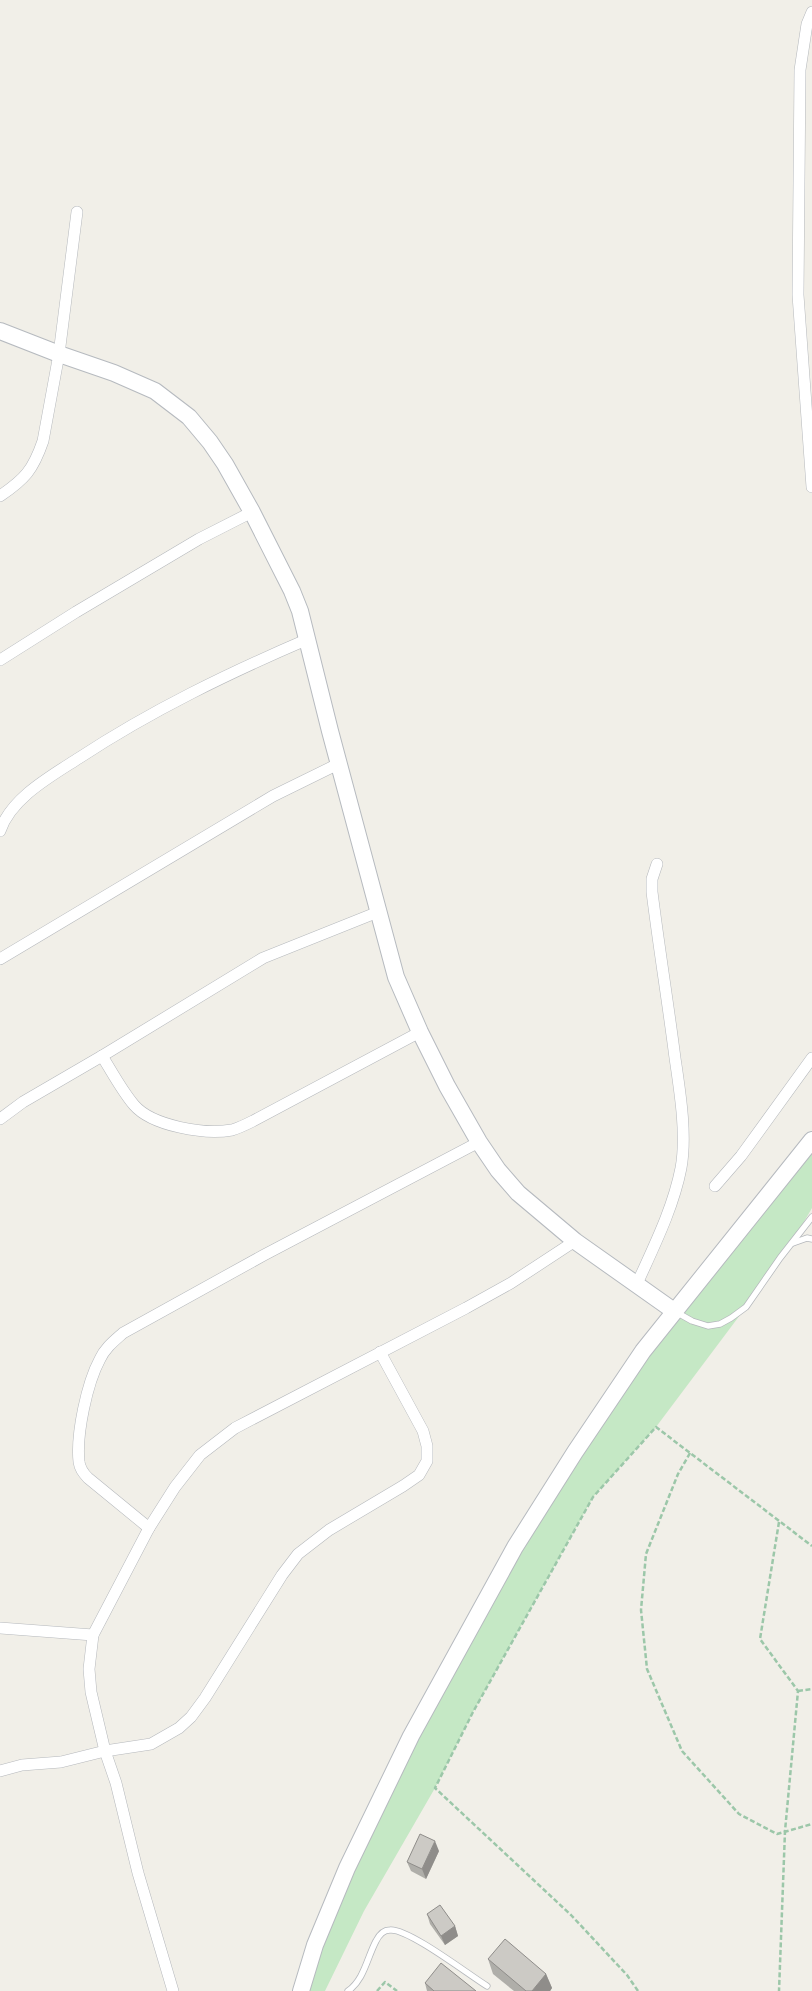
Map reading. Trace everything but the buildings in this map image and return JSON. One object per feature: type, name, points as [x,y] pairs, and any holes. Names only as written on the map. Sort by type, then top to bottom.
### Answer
[{"type":"street","points":[[812,12],[807,24],[800,70],[798,295],[812,487]]},
{"type":"street","points":[[0,496],[26,477],[43,441],[59,354],[77,212]]},
{"type":"street","points":[[0,331],[114,373],[155,391],[189,417],[210,442],[225,464],[252,512],[292,591],[308,639],[338,764],[396,977],[420,1032],[479,1142],[498,1170],[518,1193],[576,1241],[636,1286],[674,1311]]},
{"type":"street","points":[[0,660],[76,612],[199,540],[252,512]]},
{"type":"street","points":[[0,831],[8,814],[22,798],[60,770],[113,736],[205,686],[308,639]]},
{"type":"street","points":[[0,959],[273,796],[338,764]]},
{"type":"street","points":[[636,1286],[663,1225],[674,1193],[681,1168],[683,1144],[680,1094],[652,892],[652,879],[658,864]]},
{"type":"street","points":[[0,1119],[23,1102],[263,958],[378,912]]},
{"type":"street","points":[[102,1056],[134,1105],[142,1112],[174,1126],[222,1131],[234,1129],[254,1121],[420,1032]]},
{"type":"street","points":[[715,1186],[741,1156],[812,1058]]},
{"type":"street","points":[[303,1990],[315,1944],[347,1868],[411,1736],[450,1662],[515,1547],[575,1452],[643,1351],[812,1140]]},
{"type":"street","points":[[149,1528],[88,1478],[81,1469],[79,1462],[80,1436],[88,1393],[100,1358],[108,1346],[123,1333],[264,1255],[479,1142]]},
{"type":"street","points":[[173,1991],[138,1873],[116,1783],[105,1751],[91,1692],[89,1669],[93,1635],[149,1528],[184,1475],[200,1456],[235,1428],[489,1295],[576,1241]]},
{"type":"street","points":[[0,1771],[22,1765],[61,1762],[105,1751],[151,1744],[179,1728],[191,1717],[205,1698],[282,1575],[298,1554],[329,1530],[419,1475],[424,1468],[428,1456],[423,1431],[380,1352]]},
{"type":"street","points":[[0,1628],[93,1635]]},
{"type":"lane","points":[[674,1311],[692,1321],[708,1326],[720,1324],[731,1318],[746,1307],[774,1266],[812,1217]]},
{"type":"lane","points":[[791,1244],[808,1238],[812,1239]]},
{"type":"lane","points":[[348,1991],[360,1979],[377,1938],[382,1932],[390,1930],[399,1930],[413,1937],[487,1986]]},
{"type":"path","points":[[638,1991],[627,1975],[571,1915],[436,1788],[473,1712],[593,1497],[656,1426],[812,1546]]},
{"type":"path","points":[[690,1453],[678,1474],[646,1554],[641,1610],[646,1669],[682,1751],[739,1814],[777,1834],[812,1824]]},
{"type":"path","points":[[779,1521],[760,1639],[798,1691],[785,1831],[779,1991]]},
{"type":"path","points":[[798,1691],[812,1689]]},
{"type":"path","points":[[377,1991],[385,1982],[397,1991]]},
{"type":"green space","points":[[812,1140],[812,1208],[791,1244],[656,1427],[593,1497],[473,1712],[435,1788],[364,1911],[325,1991],[301,1991],[347,1868],[575,1452]]}]
